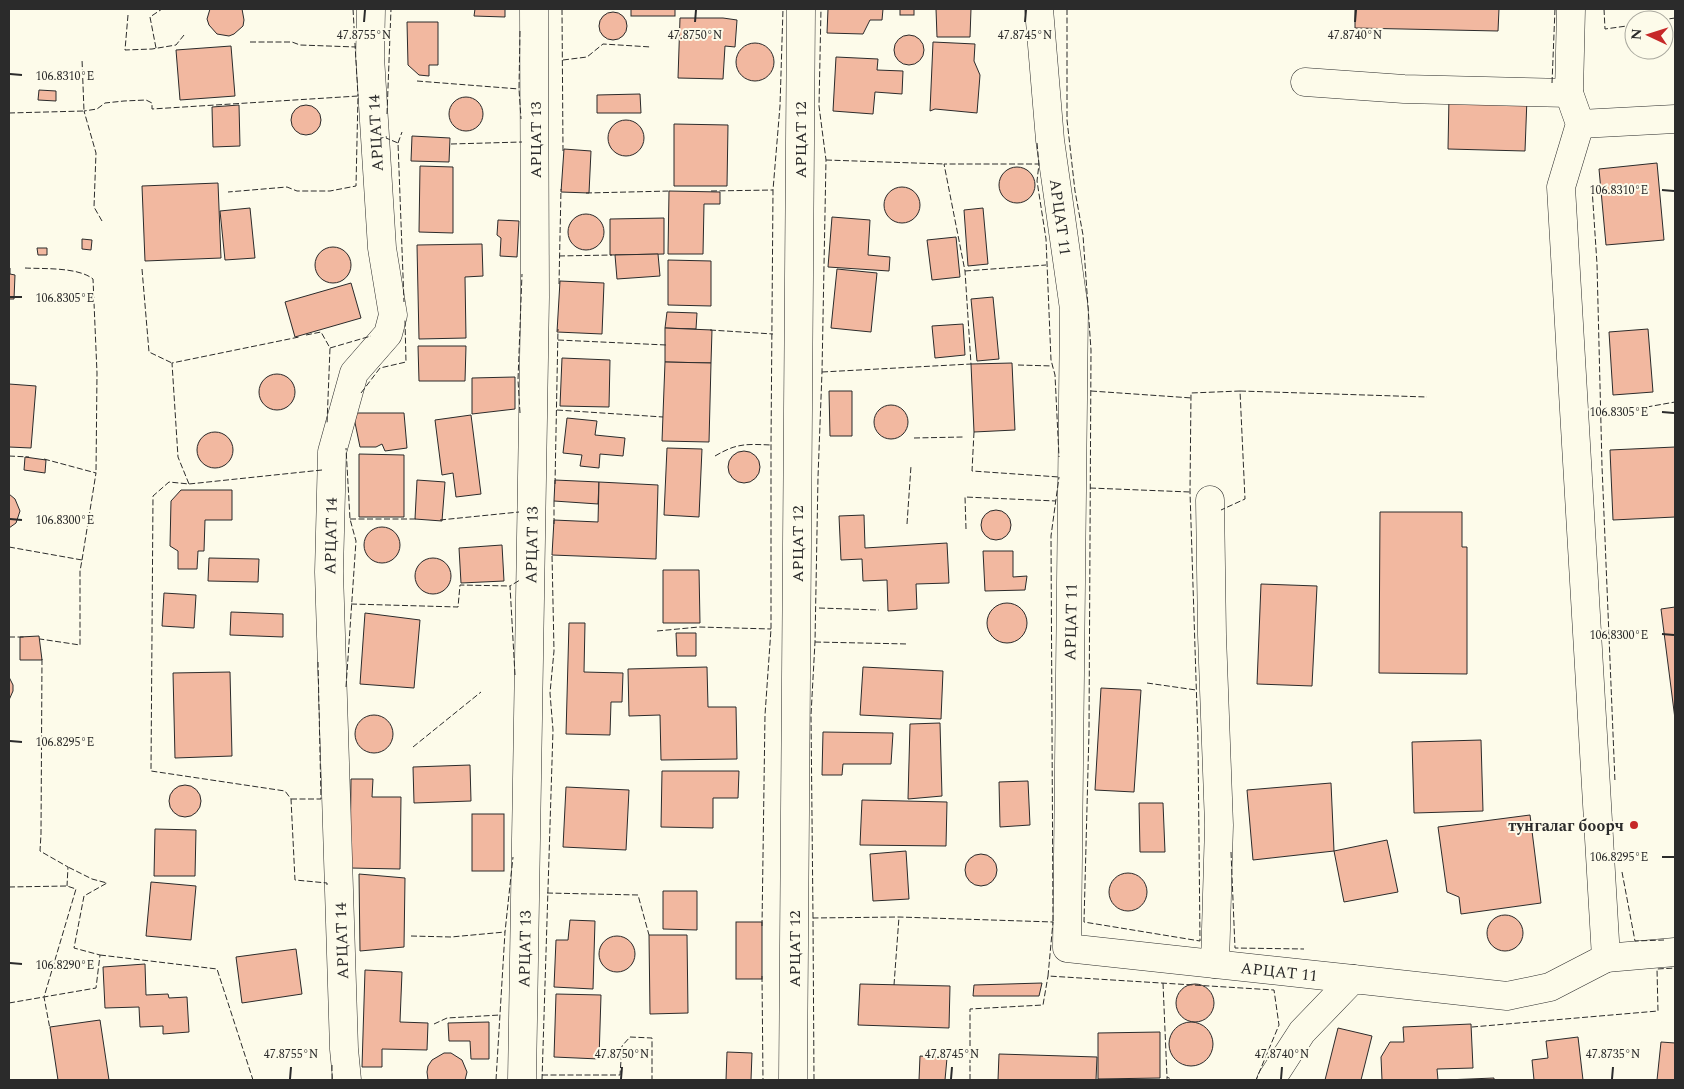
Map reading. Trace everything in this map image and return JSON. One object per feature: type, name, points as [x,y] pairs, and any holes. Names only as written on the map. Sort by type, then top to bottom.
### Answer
[{"type":"street","name":"АРЦАТ 14","points":[[346,1080],[329,572],[332,452],[354,373],[388,334],[393,315],[382,248],[371,66],[370,9]]},
{"type":"street","name":"АРЦАТ 13","points":[[522,1080],[535,297],[534,9]]},
{"type":"street","name":"АРЦАТ 12","points":[[793,1080],[801,9]]},
{"type":"street","name":"АРЦАТ 11","points":[[1039,9],[1050,140],[1074,309],[1067,948],[1507,996],[1550,987],[1606,958]]},
{"type":"street","points":[[1571,9],[1569,93],[1580,124],[1561,187],[1606,958],[1675,952]]},
{"type":"street","points":[[1305,82],[1404,89],[1569,93]]},
{"type":"street","points":[[1580,124],[1675,119]]},
{"type":"street","points":[[1210,500],[1212,635],[1219,825],[1215,964]]},
{"type":"street","points":[[1271,1080],[1302,1032],[1353,980]]},
{"type":"building","points":[[210,9],[242,9],[243,26],[229,36],[217,34],[209,25],[207,19]]},
{"type":"building","points":[[475,9],[505,9],[505,17],[474,16]]},
{"type":"building","points":[[631,9],[675,9],[675,16],[631,16]]},
{"type":"building","points":[[828,9],[883,9],[882,20],[870,20],[863,34],[827,33]]},
{"type":"building","points":[[900,9],[914,9],[914,15],[900,15]]},
{"type":"building","points":[[936,9],[971,9],[970,37],[937,37]]},
{"type":"building","points":[[1355,9],[1499,9],[1498,31],[1355,28]]},
{"type":"building","points":[[613,12],[623,16],[627,26],[623,36],[613,40],[603,36],[599,26],[603,16]]},
{"type":"building","points":[[680,18],[723,18],[737,20],[735,47],[725,46],[723,79],[678,78]]},
{"type":"building","points":[[407,22],[438,22],[438,65],[429,65],[429,76],[419,75],[408,65]]},
{"type":"building","points":[[909,35],[920,39],[924,50],[920,61],[909,65],[898,61],[894,50],[898,39]]},
{"type":"building","points":[[933,42],[975,44],[974,61],[980,75],[977,113],[935,109],[930,111]]},
{"type":"building","points":[[755,43],[769,48],[774,62],[769,76],[755,81],[741,76],[736,62],[741,48]]},
{"type":"building","points":[[231,46],[235,96],[180,100],[176,50]]},
{"type":"building","points":[[836,57],[878,59],[877,70],[903,71],[902,94],[875,92],[873,114],[833,111]]},
{"type":"building","points":[[39,90],[56,91],[56,101],[38,100]]},
{"type":"building","points":[[640,94],[641,113],[597,113],[597,95]]},
{"type":"building","points":[[1449,96],[1527,98],[1525,151],[1448,149]]},
{"type":"building","points":[[466,97],[473,98],[478,102],[482,107],[482,121],[478,126],[473,130],[466,131],[459,130],[454,126],[450,121],[449,114],[450,107],[454,102],[459,98]]},
{"type":"building","points":[[239,105],[240,146],[213,147],[212,107]]},
{"type":"building","points":[[306,105],[317,109],[321,120],[317,131],[306,135],[295,131],[291,120],[295,109]]},
{"type":"building","points":[[626,120],[633,121],[639,125],[643,131],[643,145],[639,151],[633,155],[626,156],[619,155],[613,151],[609,145],[608,138],[609,131],[613,125],[619,121]]},
{"type":"building","points":[[674,124],[728,125],[727,186],[674,186]]},
{"type":"building","points":[[412,136],[450,138],[449,162],[411,161]]},
{"type":"building","points":[[564,149],[591,151],[589,193],[561,192]]},
{"type":"building","points":[[1657,163],[1664,240],[1606,245],[1599,169]]},
{"type":"building","points":[[420,166],[453,167],[453,233],[419,232]]},
{"type":"building","points":[[1017,167],[1029,173],[1035,185],[1029,197],[1017,203],[1005,197],[999,185],[1005,173]]},
{"type":"building","points":[[218,183],[221,258],[145,261],[142,186]]},
{"type":"building","points":[[902,187],[909,188],[915,192],[919,198],[919,212],[915,218],[909,222],[902,223],[895,222],[889,218],[885,212],[884,205],[885,198],[889,192],[895,188]]},
{"type":"building","points":[[669,191],[720,192],[720,204],[704,204],[703,254],[668,254]]},
{"type":"building","points":[[250,208],[255,258],[225,260],[220,211]]},
{"type":"building","points":[[983,208],[988,264],[968,266],[964,210]]},
{"type":"building","points":[[586,214],[593,215],[599,219],[603,225],[603,239],[599,245],[593,249],[586,250],[579,249],[573,245],[569,239],[568,232],[569,225],[573,219],[579,215]]},
{"type":"building","points":[[832,217],[870,220],[868,255],[890,257],[889,271],[828,267]]},
{"type":"building","points":[[664,218],[664,254],[610,255],[610,219]]},
{"type":"building","points":[[498,220],[519,221],[517,257],[500,256],[501,238],[497,235]]},
{"type":"building","points":[[956,237],[960,277],[932,280],[927,240]]},
{"type":"building","points":[[82,239],[92,240],[91,250],[82,249]]},
{"type":"building","points":[[482,244],[483,276],[465,277],[466,338],[419,339],[417,245]]},
{"type":"building","points":[[333,247],[340,248],[346,252],[350,258],[350,272],[346,278],[340,282],[333,283],[326,282],[320,278],[316,272],[315,265],[316,258],[320,252],[326,248]]},
{"type":"building","points":[[37,248],[47,248],[47,255],[38,255]]},
{"type":"building","points":[[658,254],[660,276],[617,279],[615,255]]},
{"type":"building","points":[[668,260],[711,261],[711,306],[668,305]]},
{"type":"building","points":[[9,268],[10,274],[15,275],[14,299],[9,299]]},
{"type":"building","points":[[837,269],[877,273],[871,332],[831,328]]},
{"type":"building","points":[[560,281],[604,283],[602,334],[557,332]]},
{"type":"building","points":[[351,283],[361,318],[295,337],[285,302]]},
{"type":"building","points":[[993,297],[999,359],[977,361],[971,299]]},
{"type":"building","points":[[667,312],[697,313],[696,329],[665,328]]},
{"type":"building","points":[[963,324],[965,355],[935,358],[932,326]]},
{"type":"building","points":[[665,328],[712,330],[711,363],[665,362]]},
{"type":"building","points":[[1648,329],[1653,392],[1613,395],[1609,332]]},
{"type":"building","points":[[418,346],[466,346],[465,381],[419,381]]},
{"type":"building","points":[[562,358],[610,360],[609,407],[560,406]]},
{"type":"building","points":[[665,362],[711,363],[709,442],[662,441]]},
{"type":"building","points":[[1012,363],[1015,430],[974,432],[971,364]]},
{"type":"building","points":[[277,374],[284,375],[290,379],[294,385],[294,399],[290,405],[284,409],[277,410],[270,409],[264,405],[260,399],[259,392],[260,385],[264,379],[270,375]]},
{"type":"building","points":[[515,377],[515,409],[472,414],[472,378]]},
{"type":"building","points":[[9,384],[36,386],[31,448],[9,447]]},
{"type":"building","points":[[829,391],[852,391],[852,436],[830,436]]},
{"type":"building","points":[[891,405],[903,410],[908,422],[903,434],[891,439],[879,434],[874,422],[879,410]]},
{"type":"building","points":[[353,413],[404,413],[407,448],[385,451],[382,444],[376,447],[360,447]]},
{"type":"building","points":[[471,415],[481,494],[456,497],[453,473],[442,475],[435,420]]},
{"type":"building","points":[[567,418],[597,421],[595,435],[625,438],[623,456],[600,454],[599,468],[580,466],[582,455],[563,453]]},
{"type":"building","points":[[215,432],[222,433],[228,437],[232,443],[232,457],[228,463],[222,467],[215,468],[208,467],[202,463],[198,457],[197,450],[198,443],[202,437],[208,433]]},
{"type":"building","points":[[1675,447],[1675,517],[1613,520],[1610,450]]},
{"type":"building","points":[[667,448],[702,449],[699,517],[664,515]]},
{"type":"building","points":[[744,451],[750,452],[755,456],[759,461],[759,473],[755,478],[750,482],[744,483],[738,482],[733,478],[729,473],[728,467],[729,461],[733,456],[738,452]]},
{"type":"building","points":[[359,454],[404,455],[404,517],[359,517]]},
{"type":"building","points":[[25,457],[46,460],[45,473],[24,470]]},
{"type":"building","points":[[417,480],[445,482],[442,521],[415,519]]},
{"type":"building","points":[[555,480],[599,482],[598,504],[554,501]]},
{"type":"building","points":[[599,482],[658,485],[656,559],[552,555],[554,520],[598,522]]},
{"type":"building","points":[[181,490],[232,490],[232,520],[205,520],[204,551],[198,551],[197,569],[178,569],[178,551],[170,546],[171,501]]},
{"type":"building","points":[[9,494],[15,499],[20,511],[16,523],[9,528]]},
{"type":"building","points":[[996,510],[1007,514],[1011,525],[1007,536],[996,540],[985,536],[981,525],[985,514]]},
{"type":"building","points":[[1380,512],[1462,512],[1462,547],[1467,547],[1467,674],[1379,673]]},
{"type":"building","points":[[864,515],[865,548],[947,543],[949,583],[916,584],[917,609],[888,611],[887,580],[863,581],[862,559],[841,560],[839,516]]},
{"type":"building","points":[[382,527],[389,528],[395,532],[399,538],[399,552],[395,558],[389,562],[382,563],[375,562],[369,558],[365,552],[364,545],[365,538],[369,532],[375,528]]},
{"type":"building","points":[[502,545],[504,581],[461,583],[459,548]]},
{"type":"building","points":[[983,551],[1013,551],[1013,577],[1027,576],[1025,590],[985,591]]},
{"type":"building","points":[[209,558],[259,559],[258,582],[208,581]]},
{"type":"building","points":[[433,558],[440,559],[446,563],[450,569],[450,583],[446,589],[440,593],[433,594],[426,593],[420,589],[416,583],[415,576],[416,569],[420,563],[426,559]]},
{"type":"building","points":[[663,570],[699,570],[700,623],[663,623]]},
{"type":"building","points":[[1261,584],[1317,586],[1312,686],[1257,684]]},
{"type":"building","points":[[164,593],[196,595],[194,628],[162,626]]},
{"type":"building","points":[[1007,603],[1021,609],[1027,623],[1021,637],[1007,643],[993,637],[987,623],[993,609]]},
{"type":"building","points":[[1675,607],[1675,719],[1661,609]]},
{"type":"building","points":[[231,612],[283,614],[283,637],[230,635]]},
{"type":"building","points":[[365,613],[420,620],[414,688],[360,684]]},
{"type":"building","points":[[569,623],[585,623],[584,672],[623,673],[622,702],[611,702],[610,735],[566,734]]},
{"type":"building","points":[[676,633],[696,633],[696,656],[677,656]]},
{"type":"building","points":[[39,636],[42,660],[20,660],[20,637]]},
{"type":"building","points":[[707,667],[708,707],[736,707],[737,759],[661,760],[660,715],[629,716],[628,669]]},
{"type":"building","points":[[863,667],[943,671],[941,719],[860,715]]},
{"type":"building","points":[[230,672],[232,756],[175,758],[173,673]]},
{"type":"building","points":[[9,677],[13,685],[13,691],[9,700]]},
{"type":"building","points":[[1101,688],[1141,690],[1134,792],[1095,790]]},
{"type":"building","points":[[374,715],[387,721],[393,734],[387,747],[374,753],[361,747],[355,734],[361,721]]},
{"type":"building","points":[[940,723],[942,796],[908,799],[910,724]]},
{"type":"building","points":[[823,732],[893,733],[891,764],[843,764],[842,775],[822,775]]},
{"type":"building","points":[[1481,740],[1483,811],[1414,813],[1412,742]]},
{"type":"building","points":[[470,765],[471,801],[414,803],[413,767]]},
{"type":"building","points":[[662,771],[739,771],[738,798],[713,798],[713,828],[661,827]]},
{"type":"building","points":[[351,779],[373,779],[372,797],[401,797],[400,869],[350,868]]},
{"type":"building","points":[[1028,781],[1030,825],[1000,827],[999,782]]},
{"type":"building","points":[[1331,783],[1334,851],[1253,860],[1247,790]]},
{"type":"building","points":[[185,785],[191,786],[196,790],[200,795],[200,807],[196,812],[191,816],[185,817],[179,816],[174,812],[170,807],[169,801],[170,795],[174,790],[179,786]]},
{"type":"building","points":[[566,787],[629,790],[626,850],[563,847]]},
{"type":"building","points":[[862,800],[947,802],[946,846],[860,845]]},
{"type":"building","points":[[1139,803],[1163,803],[1165,852],[1140,852]]},
{"type":"building","points":[[472,814],[504,814],[504,871],[472,871]]},
{"type":"building","points":[[1530,815],[1541,903],[1461,914],[1459,897],[1447,892],[1438,827]]},
{"type":"building","points":[[155,829],[196,830],[195,876],[154,876]]},
{"type":"building","points":[[1387,840],[1398,892],[1344,902],[1334,851]]},
{"type":"building","points":[[906,851],[909,899],[873,901],[870,854]]},
{"type":"building","points":[[981,854],[993,858],[997,870],[993,882],[981,886],[969,882],[965,870],[969,858]]},
{"type":"building","points":[[1128,873],[1142,878],[1147,892],[1142,906],[1128,911],[1114,906],[1109,892],[1114,878]]},
{"type":"building","points":[[359,874],[405,878],[404,947],[360,951]]},
{"type":"building","points":[[151,882],[196,886],[191,940],[146,936]]},
{"type":"building","points":[[663,891],[697,891],[697,930],[663,929]]},
{"type":"building","points":[[1505,915],[1512,916],[1518,920],[1522,926],[1522,940],[1518,946],[1512,950],[1505,951],[1498,950],[1492,946],[1488,940],[1487,933],[1488,926],[1492,920],[1498,916]]},
{"type":"building","points":[[570,920],[595,921],[593,989],[554,987],[556,940],[568,940]]},
{"type":"building","points":[[736,922],[762,922],[762,979],[736,979]]},
{"type":"building","points":[[649,935],[687,935],[688,1013],[650,1014]]},
{"type":"building","points":[[617,936],[624,937],[630,941],[634,947],[634,961],[630,967],[624,971],[617,972],[610,971],[604,967],[600,961],[599,954],[600,947],[604,941],[610,937]]},
{"type":"building","points":[[296,949],[302,994],[242,1003],[236,957]]},
{"type":"building","points":[[145,964],[146,995],[168,994],[169,998],[187,997],[189,1032],[163,1034],[163,1026],[140,1027],[139,1007],[105,1008],[103,967]]},
{"type":"building","points":[[365,970],[402,972],[400,1022],[428,1023],[427,1050],[382,1049],[382,1067],[362,1067]]},
{"type":"building","points":[[1042,983],[1039,996],[973,996],[974,985]]},
{"type":"building","points":[[860,984],[950,986],[949,1028],[858,1025]]},
{"type":"building","points":[[1195,984],[1208,990],[1214,1003],[1208,1016],[1195,1022],[1182,1016],[1176,1003],[1182,990]]},
{"type":"building","points":[[556,994],[601,995],[599,1059],[554,1057]]},
{"type":"building","points":[[100,1020],[109,1080],[58,1080],[50,1027]]},
{"type":"building","points":[[489,1022],[489,1059],[471,1059],[470,1041],[449,1041],[448,1023]]},
{"type":"building","points":[[1191,1022],[1203,1026],[1209,1032],[1213,1044],[1209,1056],[1203,1062],[1191,1066],[1179,1062],[1173,1056],[1169,1044],[1173,1032],[1179,1026]]},
{"type":"building","points":[[1471,1024],[1473,1068],[1437,1069],[1438,1080],[1382,1080],[1381,1057],[1390,1042],[1404,1042],[1403,1027]]},
{"type":"building","points":[[1338,1028],[1372,1036],[1361,1080],[1325,1080]]},
{"type":"building","points":[[1160,1032],[1160,1078],[1098,1079],[1098,1033]]},
{"type":"building","points":[[1578,1037],[1583,1080],[1534,1080],[1532,1060],[1548,1058],[1546,1041]]},
{"type":"building","points":[[1661,1042],[1675,1043],[1675,1080],[1657,1080]]},
{"type":"building","points":[[727,1052],[752,1053],[751,1080],[726,1080]]},
{"type":"building","points":[[444,1053],[451,1053],[462,1060],[467,1072],[465,1080],[428,1080],[428,1066],[432,1060]]},
{"type":"building","points":[[999,1054],[1097,1057],[1096,1080],[998,1080]]},
{"type":"building","points":[[920,1056],[947,1058],[945,1080],[919,1080]]},
{"type":"building","points":[[1494,1078],[1494,1080],[1445,1080]]},
{"type":"fence","points":[[156,48],[150,17],[162,9]]},
{"type":"fence","points":[[353,9],[358,96]]},
{"type":"fence","points":[[387,114],[391,9]]},
{"type":"fence","points":[[562,9],[563,151]]},
{"type":"fence","points":[[762,926],[765,715],[771,629],[773,190],[780,106],[783,9]]},
{"type":"fence","points":[[813,918],[811,715],[815,642],[826,160],[819,106],[821,9]]},
{"type":"fence","points":[[1067,9],[1067,120],[1075,191],[1083,235],[1091,350],[1089,731],[1084,922],[1200,941],[1198,741],[1190,492],[1191,393],[1240,391],[1245,499],[1221,510]]},
{"type":"fence","points":[[1552,83],[1555,9]]},
{"type":"fence","points":[[1604,9],[1605,29],[1624,26]]},
{"type":"fence","points":[[128,15],[125,50],[152,49],[176,45],[184,35]]},
{"type":"fence","points":[[520,31],[519,89],[521,119]]},
{"type":"fence","points":[[250,42],[292,42],[300,45],[356,47]]},
{"type":"fence","points":[[563,60],[587,57],[603,44],[651,47]]},
{"type":"fence","points":[[9,113],[84,111],[82,59]]},
{"type":"fence","points":[[417,81],[519,89]]},
{"type":"fence","points":[[102,221],[94,207],[96,153],[84,111],[97,109],[105,103],[124,101],[146,100],[152,103],[152,109],[358,96],[356,186],[330,191],[297,191],[287,187],[228,192]]},
{"type":"fence","points":[[398,143],[402,132]]},
{"type":"fence","points":[[386,136],[386,138],[398,143],[404,302]]},
{"type":"fence","points":[[451,144],[522,142]]},
{"type":"fence","points":[[1037,143],[1039,164],[1037,181],[1046,239],[1051,360],[1055,375],[1059,457]]},
{"type":"fence","points":[[826,160],[944,164]]},
{"type":"fence","points":[[822,372],[971,364],[965,271],[944,164],[1039,164]]},
{"type":"fence","points":[[1592,188],[1597,264],[1602,466],[1615,782]]},
{"type":"fence","points":[[559,284],[561,189]]},
{"type":"fence","points":[[711,191],[773,190]]},
{"type":"fence","points":[[586,193],[671,191]]},
{"type":"fence","points":[[559,256],[612,255]]},
{"type":"fence","points":[[965,271],[1046,265]]},
{"type":"fence","points":[[25,268],[79,272],[93,279],[97,373],[96,473]]},
{"type":"fence","points":[[142,269],[149,352],[172,363]]},
{"type":"fence","points":[[520,413],[518,380],[522,274]]},
{"type":"fence","points":[[361,393],[380,368],[406,362],[405,320]]},
{"type":"fence","points":[[555,484],[558,329]]},
{"type":"fence","points":[[710,330],[773,334]]},
{"type":"fence","points":[[306,335],[321,332],[330,348],[327,424]]},
{"type":"fence","points":[[330,348],[371,336]]},
{"type":"fence","points":[[189,484],[178,457],[172,363],[299,337]]},
{"type":"fence","points":[[558,340],[666,345]]},
{"type":"fence","points":[[1018,365],[1053,366]]},
{"type":"fence","points":[[1091,391],[1192,398]]},
{"type":"fence","points":[[1240,391],[1427,397]]},
{"type":"fence","points":[[1613,413],[1675,402]]},
{"type":"fence","points":[[557,410],[663,417]]},
{"type":"fence","points":[[974,432],[972,471],[1059,477]]},
{"type":"fence","points":[[914,438],[963,437]]},
{"type":"fence","points":[[715,456],[742,445],[771,445]]},
{"type":"fence","points":[[346,448],[350,519],[356,541],[346,687]]},
{"type":"fence","points":[[9,456],[29,457]]},
{"type":"fence","points":[[44,459],[96,473],[82,560]]},
{"type":"fence","points":[[907,524],[911,466]]},
{"type":"fence","points":[[322,470],[189,484],[169,482],[153,496],[151,771],[285,791],[291,799],[295,880],[327,883],[327,885]]},
{"type":"fence","points":[[1053,921],[1051,536],[1059,477]]},
{"type":"fence","points":[[1090,488],[1190,492]]},
{"type":"fence","points":[[966,529],[965,497],[1056,501]]},
{"type":"fence","points":[[554,499],[554,524]]},
{"type":"fence","points":[[440,520],[519,512]]},
{"type":"fence","points":[[350,519],[418,519]]},
{"type":"fence","points":[[9,547],[82,560],[80,571],[80,645],[40,639]]},
{"type":"fence","points":[[542,1080],[553,730],[550,693],[554,651],[552,554]]},
{"type":"fence","points":[[515,675],[510,586],[520,580]]},
{"type":"fence","points":[[351,604],[458,607],[460,585],[510,586]]},
{"type":"fence","points":[[819,608],[879,610]]},
{"type":"fence","points":[[657,631],[699,627],[771,629]]},
{"type":"fence","points":[[9,637],[24,637]]},
{"type":"fence","points":[[815,642],[908,644]]},
{"type":"fence","points":[[42,659],[40,851],[68,867],[67,886]]},
{"type":"fence","points":[[291,799],[321,799],[318,662]]},
{"type":"fence","points":[[1147,683],[1196,690]]},
{"type":"fence","points":[[413,747],[481,692]]},
{"type":"fence","points":[[1231,852],[1235,948],[1304,949]]},
{"type":"fence","points":[[496,1080],[505,932],[513,857]]},
{"type":"fence","points":[[9,1003],[96,988],[100,955],[74,948],[84,896],[107,883],[92,879],[68,867]]},
{"type":"fence","points":[[1622,872],[1635,941],[1664,940]]},
{"type":"fence","points":[[9,887],[67,886],[76,889],[44,997],[50,1029]]},
{"type":"fence","points":[[547,893],[638,895],[649,935]]},
{"type":"fence","points":[[894,985],[899,917]]},
{"type":"fence","points":[[814,1080],[813,918],[899,917],[1053,922],[1048,976],[1274,990],[1279,1025],[1256,1080]]},
{"type":"fence","points":[[411,936],[451,937],[505,932]]},
{"type":"fence","points":[[100,955],[217,969],[253,1080]]},
{"type":"fence","points":[[1472,1027],[1658,1011],[1657,969],[1675,968]]},
{"type":"fence","points":[[762,976],[763,1080]]},
{"type":"fence","points":[[970,1080],[970,1009],[1043,1005],[1048,976]]},
{"type":"fence","points":[[1163,983],[1167,1077]]},
{"type":"fence","points":[[434,1024],[447,1018],[500,1015]]},
{"type":"fence","points":[[542,1075],[620,1075],[622,1046],[630,1037],[652,1038],[652,1080]]},
{"type":"fence","points":[[332,1065],[332,1080]]},
{"type":"fence","points":[[1167,1080],[1167,1077],[1173,1080]]},
{"type":"place","name":"тунгалаг боорч","points":[[1634,825]]}]
